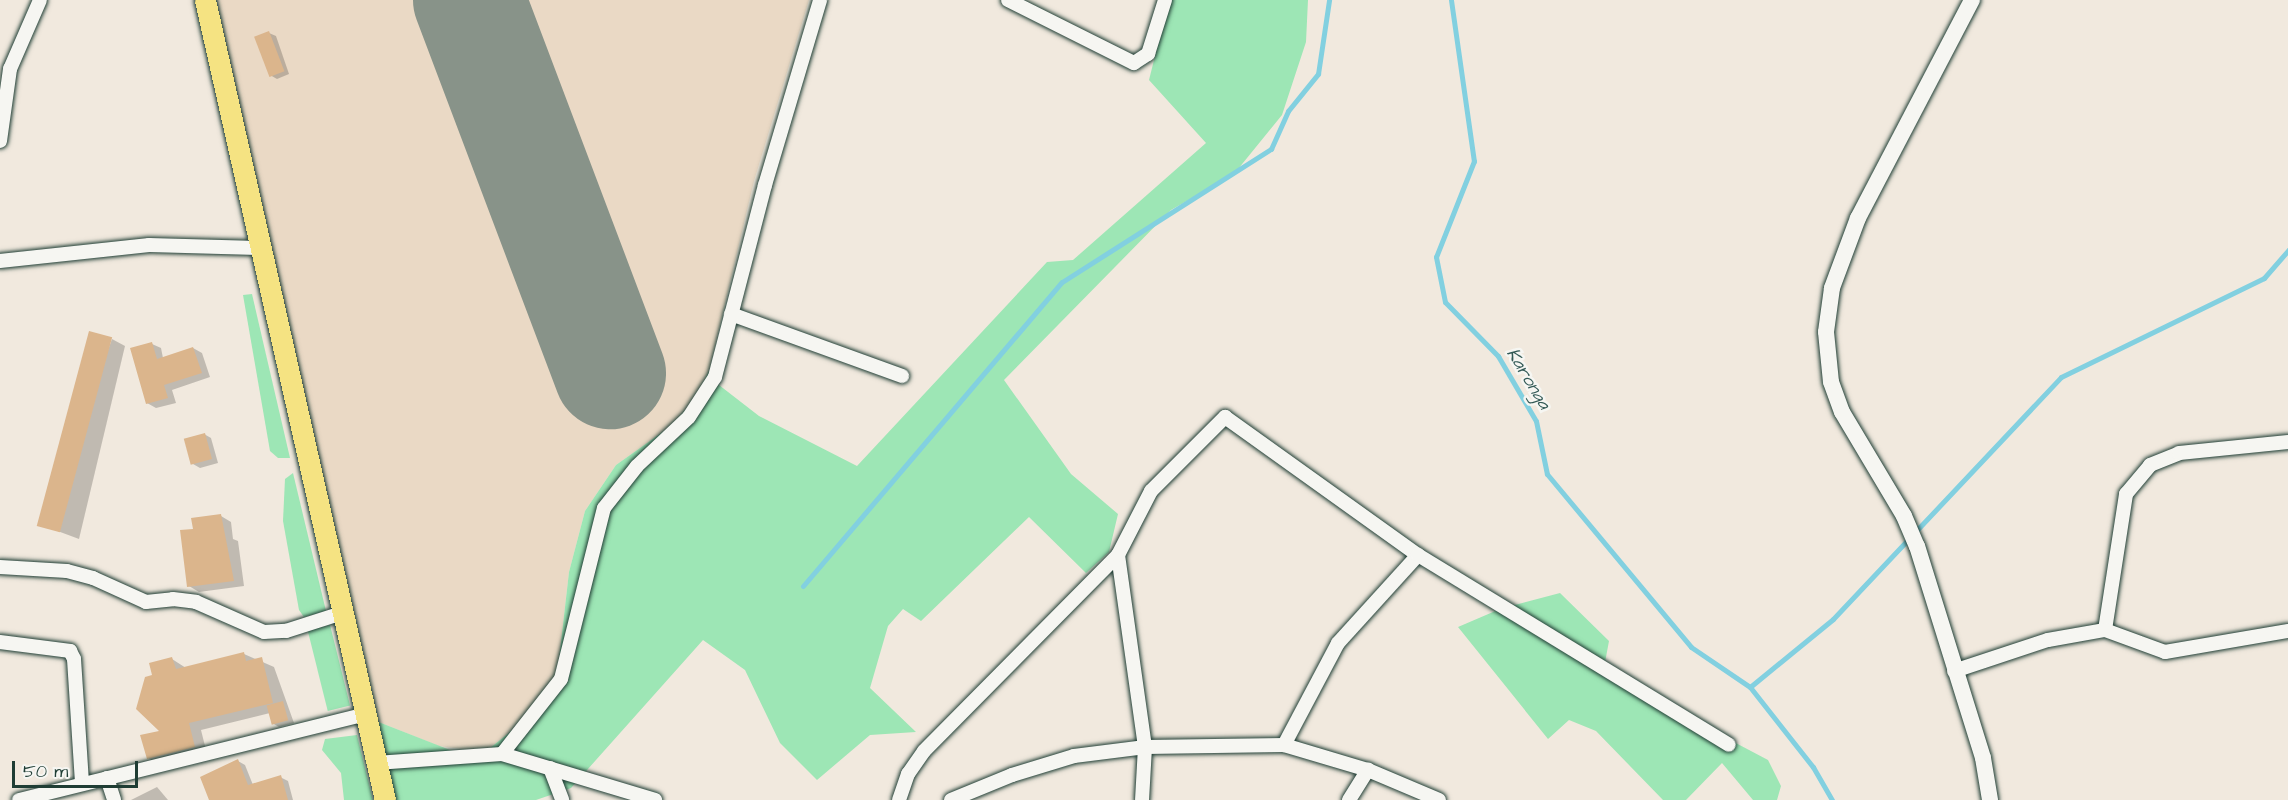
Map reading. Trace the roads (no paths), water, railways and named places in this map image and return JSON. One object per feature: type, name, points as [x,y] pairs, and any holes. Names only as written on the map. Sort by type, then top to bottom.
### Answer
[{"type":"main road","points":[[205,0],[258,248],[385,800]]},
{"type":"street","points":[[0,141],[10,69],[40,0]]},
{"type":"street","points":[[502,754],[561,679],[604,508],[637,466],[704,398],[714,377],[820,0]]},
{"type":"street","points":[[1008,0],[1134,63],[1148,54],[1165,0]]},
{"type":"street","points":[[1972,0],[1858,218],[1832,288],[1826,332],[1831,382],[1842,412],[1904,516],[1917,546],[1954,671],[1983,758],[1990,800]]},
{"type":"street","points":[[0,261],[149,245],[258,248]]},
{"type":"street","points":[[731,314],[902,376]]},
{"type":"street","points":[[899,800],[908,774],[924,751],[1118,555],[1151,491],[1226,417],[1235,421],[1418,555],[1729,745]]},
{"type":"street","points":[[2105,630],[2126,494],[2150,465],[2179,453],[2288,442]]},
{"type":"street","points":[[1118,555],[1145,747],[1142,800]]},
{"type":"street","points":[[1284,745],[1338,643],[1418,555]]},
{"type":"street","points":[[0,567],[66,571],[93,578],[146,602],[173,599],[196,602],[264,632],[286,631],[342,613]]},
{"type":"street","points":[[1954,671],[2048,640],[2105,630],[2165,652],[2288,631]]},
{"type":"street","points":[[0,642],[70,651],[74,659],[82,784]]},
{"type":"street","points":[[19,800],[366,714]]},
{"type":"street","points":[[951,800],[1052,762],[1145,747],[1284,745],[1368,770],[1439,800]]},
{"type":"street","points":[[376,763],[502,754],[654,800]]},
{"type":"street","points":[[550,768],[562,800]]},
{"type":"street","points":[[1350,800],[1368,770]]},
{"type":"street","points":[[108,778],[114,800]]},
{"type":"waterway","points":[[803,586],[1062,282],[1271,149],[1288,111],[1318,74],[1329,0]]},
{"type":"waterway","name":"Karonga","points":[[1451,0],[1474,161],[1436,257],[1445,302],[1498,356],[1536,421],[1547,474],[1691,647],[1750,687],[1813,767],[1832,800]]},
{"type":"waterway","points":[[1750,687],[1833,619],[2061,377],[2264,278],[2288,250]]}]
